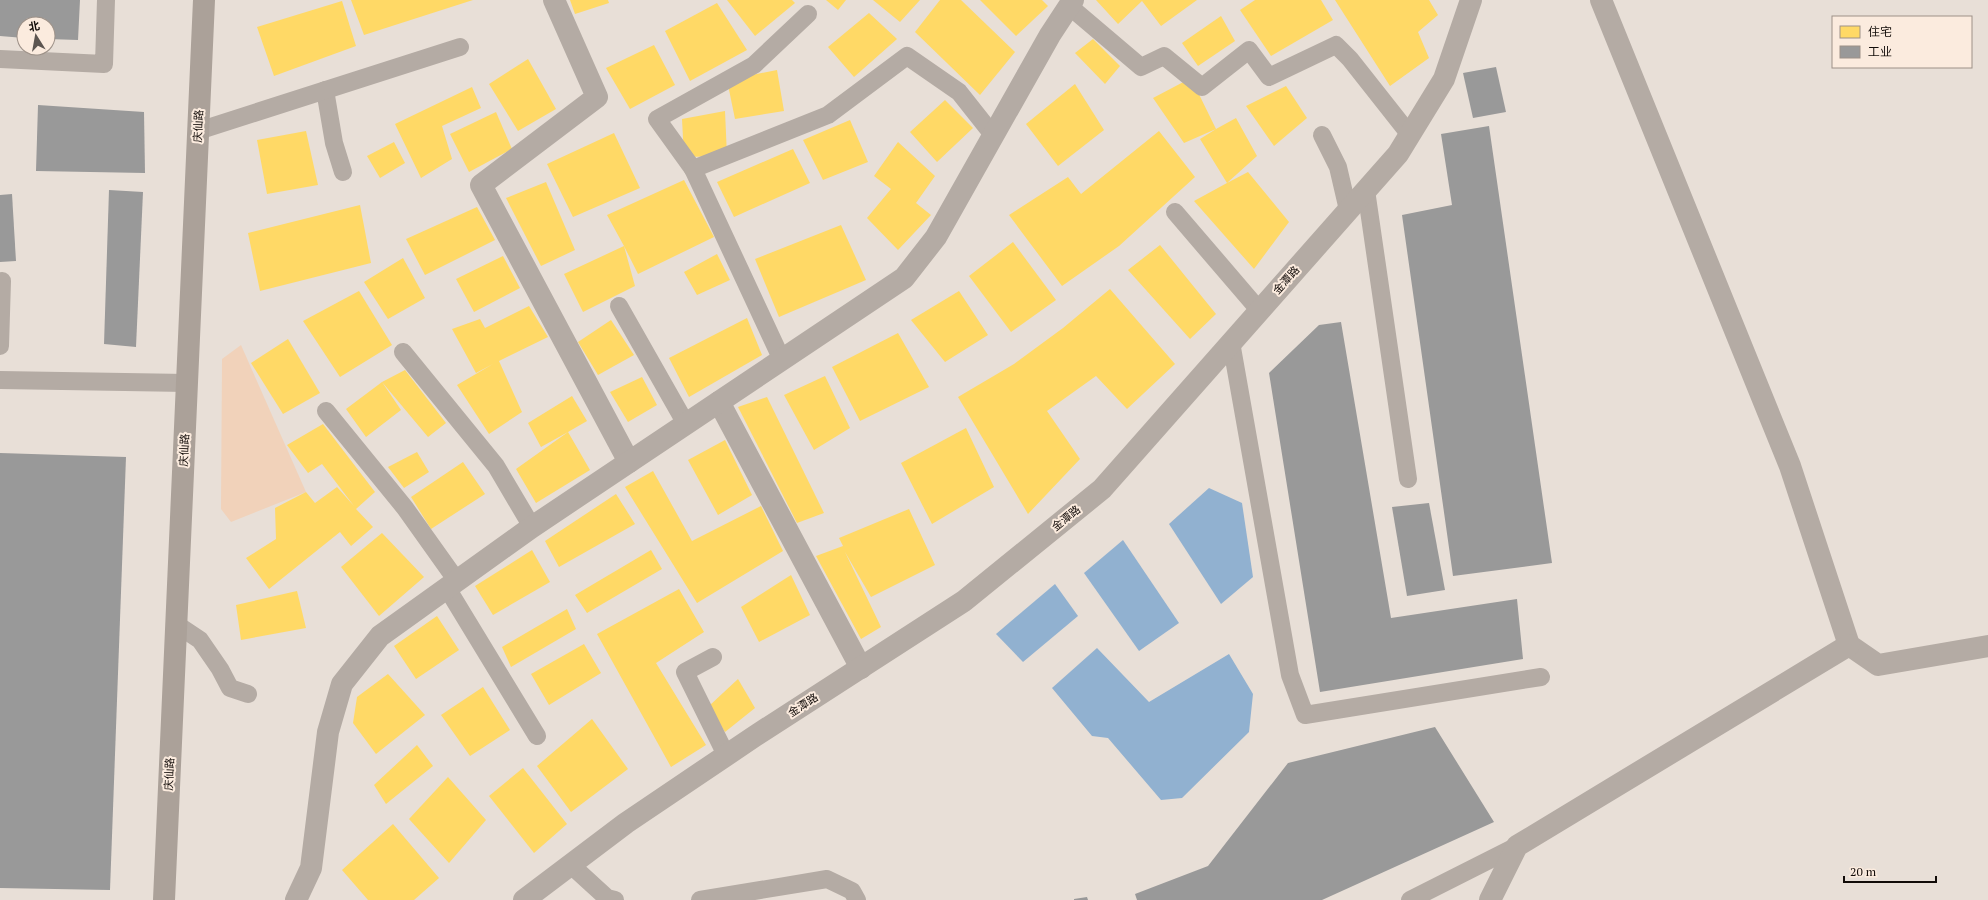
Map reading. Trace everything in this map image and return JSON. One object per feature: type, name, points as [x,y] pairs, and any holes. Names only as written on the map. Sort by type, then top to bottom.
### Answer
[{"type":"street","name":"庆仙路","points":[[164,900],[204,0]]},
{"type":"street","points":[[554,0],[597,96],[481,185],[629,462]]},
{"type":"street","name":"金潭路","points":[[524,900],[626,823],[726,755],[964,601],[1102,489],[1398,154],[1444,79],[1471,0]]},
{"type":"street","points":[[1601,0],[1790,466],[1849,645],[1878,665],[1988,646]]},
{"type":"street","points":[[296,900],[311,868],[328,732],[342,684],[380,636],[532,527],[904,278],[936,237],[1068,2]]},
{"type":"street","points":[[719,402],[862,668]]},
{"type":"street","points":[[1490,900],[1517,846],[1849,645]]},
{"type":"lane","points":[[0,59],[104,64],[106,0]]},
{"type":"lane","points":[[1068,2],[1141,67],[1164,56],[1202,87],[1249,50],[1269,77],[1336,45],[1350,59],[1410,134]]},
{"type":"lane","points":[[782,360],[693,169],[657,120],[754,64],[808,14]]},
{"type":"lane","points":[[198,131],[460,47]]},
{"type":"lane","points":[[693,169],[828,115],[907,56],[959,92],[993,136]]},
{"type":"lane","points":[[325,90],[334,143],[343,172]]},
{"type":"lane","points":[[1322,135],[1338,167],[1348,210]]},
{"type":"lane","points":[[1366,190],[1408,479]]},
{"type":"lane","points":[[1175,212],[1259,310]]},
{"type":"lane","points":[[0,346],[2,281]]},
{"type":"lane","points":[[619,306],[686,424]]},
{"type":"lane","points":[[1232,342],[1290,675],[1305,715],[1540,677]]},
{"type":"lane","points":[[403,352],[496,466],[532,527]]},
{"type":"lane","points":[[0,380],[186,383]]},
{"type":"lane","points":[[326,411],[405,508],[452,584],[537,736]]},
{"type":"lane","points":[[176,624],[200,640],[220,669],[230,688],[248,694]]},
{"type":"lane","points":[[713,657],[685,672],[726,755]]},
{"type":"lane","points":[[1410,900],[1517,846]]},
{"type":"lane","points":[[571,865],[607,898],[615,900]]},
{"type":"lane","points":[[700,900],[828,878],[852,891],[857,900]]},
{"type":"shaded area","points":[[241,345],[306,492],[231,522],[221,509],[222,359]]},
{"type":"water","points":[[1209,488],[1242,503],[1253,577],[1221,604],[1169,524]]},
{"type":"water","points":[[1123,540],[1179,623],[1139,651],[1084,573]]},
{"type":"water","points":[[1055,584],[1078,616],[1023,662],[996,634]]},
{"type":"water","points":[[1097,648],[1149,702],[1229,654],[1253,694],[1249,732],[1182,798],[1161,800],[1108,738],[1092,736],[1052,688]]},
{"type":"building: 住宅","points":[[351,0],[473,0],[364,35]]},
{"type":"building: 住宅","points":[[570,0],[608,0],[609,3],[575,14]]},
{"type":"building: 住宅","points":[[727,0],[792,0],[795,3],[755,36]]},
{"type":"building: 住宅","points":[[826,0],[846,0],[838,10]]},
{"type":"building: 住宅","points":[[873,0],[920,0],[900,22]]},
{"type":"building: 住宅","points":[[940,0],[961,0],[1015,52],[980,95],[915,32]]},
{"type":"building: 住宅","points":[[980,0],[1042,0],[1048,6],[1016,36]]},
{"type":"building: 住宅","points":[[1096,0],[1197,0],[1161,26],[1142,1],[1118,24]]},
{"type":"building: 住宅","points":[[1255,0],[1321,0],[1333,20],[1271,56],[1240,10]]},
{"type":"building: 住宅","points":[[1335,0],[1429,0],[1438,15],[1418,32],[1429,58],[1390,86]]},
{"type":"building: 住宅","points":[[342,1],[356,46],[274,76],[257,27]]},
{"type":"building: 住宅","points":[[717,3],[747,50],[690,81],[665,31]]},
{"type":"building: 住宅","points":[[869,13],[897,39],[854,77],[828,47]]},
{"type":"building: 住宅","points":[[1221,16],[1235,41],[1198,66],[1182,43]]},
{"type":"building: 住宅","points":[[1093,39],[1120,66],[1105,84],[1075,53]]},
{"type":"building: 住宅","points":[[654,45],[675,85],[630,109],[606,68]]},
{"type":"building: 住宅","points":[[528,59],[556,109],[518,131],[489,84]]},
{"type":"building: 住宅","points":[[777,70],[784,111],[735,119],[727,80]]},
{"type":"building: 住宅","points":[[1191,78],[1216,129],[1184,143],[1153,98]]},
{"type":"building: 住宅","points":[[1075,84],[1104,130],[1058,166],[1026,124]]},
{"type":"building: 住宅","points":[[1286,86],[1307,118],[1274,146],[1246,106]]},
{"type":"building: 住宅","points":[[472,87],[481,108],[442,126],[452,159],[421,178],[395,124]]},
{"type":"building: 住宅","points":[[945,100],[973,128],[937,162],[910,132]]},
{"type":"building: 住宅","points":[[725,111],[727,156],[684,157],[682,119]]},
{"type":"building: 住宅","points":[[496,112],[512,149],[469,172],[450,134]]},
{"type":"building: 住宅","points":[[1236,118],[1257,156],[1227,183],[1200,139]]},
{"type":"building: 住宅","points":[[850,120],[868,162],[823,180],[803,140]]},
{"type":"building: 住宅","points":[[306,131],[318,185],[267,194],[257,140]]},
{"type":"building: 住宅","points":[[1159,131],[1195,177],[1119,246],[1062,286],[1009,215],[1068,177],[1081,194]]},
{"type":"building: 住宅","points":[[614,133],[640,188],[573,217],[547,164]]},
{"type":"building: 住宅","points":[[394,142],[405,163],[380,178],[367,156]]},
{"type":"building: 住宅","points":[[898,142],[935,176],[916,203],[931,215],[898,250],[867,218],[891,189],[874,176]]},
{"type":"building: 住宅","points":[[793,149],[810,183],[734,217],[717,182]]},
{"type":"building: 住宅","points":[[1248,172],[1289,222],[1254,269],[1194,201]]},
{"type":"building: 住宅","points":[[684,180],[714,237],[638,274],[607,215]]},
{"type":"building: 住宅","points":[[546,182],[575,250],[541,266],[506,198]]},
{"type":"building: 住宅","points":[[360,205],[371,263],[260,291],[248,233]]},
{"type":"building: 住宅","points":[[477,207],[495,240],[425,275],[406,239]]},
{"type":"building: 住宅","points":[[841,225],[866,280],[779,317],[755,259]]},
{"type":"building: 住宅","points":[[1013,242],[1056,300],[1011,332],[969,276]]},
{"type":"building: 住宅","points":[[1160,245],[1216,314],[1190,339],[1128,270]]},
{"type":"building: 住宅","points":[[624,246],[635,286],[583,312],[564,274]]},
{"type":"building: 住宅","points":[[717,254],[730,280],[697,295],[684,272]]},
{"type":"building: 住宅","points":[[503,256],[520,288],[474,312],[456,279]]},
{"type":"building: 住宅","points":[[403,258],[425,298],[388,319],[364,282]]},
{"type":"building: 住宅","points":[[1110,289],[1175,364],[1127,409],[1096,376],[1047,411],[1080,459],[1028,514],[958,397],[1014,364],[1063,328]]},
{"type":"building: 住宅","points":[[359,291],[392,345],[340,377],[303,321]]},
{"type":"building: 住宅","points":[[959,291],[988,335],[945,362],[911,320]]},
{"type":"building: 住宅","points":[[529,306],[548,337],[499,361],[522,412],[489,434],[457,385],[493,364],[476,373],[452,329],[480,319],[485,328]]},
{"type":"building: 住宅","points":[[747,318],[762,355],[689,397],[669,358]]},
{"type":"building: 住宅","points":[[611,320],[634,355],[598,375],[578,342]]},
{"type":"building: 住宅","points":[[898,333],[929,387],[860,421],[832,367]]},
{"type":"building: 住宅","points":[[288,339],[320,393],[283,414],[251,363]]},
{"type":"building: 住宅","points":[[405,370],[446,423],[428,437],[382,382]]},
{"type":"building: 住宅","points":[[825,376],[850,428],[814,450],[784,395]]},
{"type":"building: 住宅","points":[[642,377],[657,405],[628,422],[610,392]]},
{"type":"building: 住宅","points":[[382,382],[401,410],[366,437],[346,409]]},
{"type":"building: 住宅","points":[[572,396],[587,421],[541,447],[528,423]]},
{"type":"building: 住宅","points":[[767,397],[824,513],[797,523],[738,407]]},
{"type":"building: 住宅","points":[[323,424],[375,492],[356,509],[373,527],[351,546],[340,532],[269,589],[246,558],[276,539],[275,508],[306,492],[315,503],[337,487],[354,506],[322,464],[308,473],[287,445]]},
{"type":"building: 住宅","points":[[966,428],[994,487],[932,524],[901,463]]},
{"type":"building: 住宅","points":[[568,432],[590,470],[536,503],[516,469]]},
{"type":"building: 住宅","points":[[725,440],[752,495],[718,515],[688,460]]},
{"type":"building: 住宅","points":[[417,452],[429,472],[404,488],[388,467]]},
{"type":"building: 住宅","points":[[463,462],[485,494],[431,529],[411,497]]},
{"type":"building: 住宅","points":[[653,471],[692,541],[761,506],[783,551],[697,603],[625,487]]},
{"type":"building: 住宅","points":[[616,494],[635,524],[559,567],[545,541]]},
{"type":"building: 住宅","points":[[909,509],[935,565],[871,597],[845,552],[881,627],[861,639],[816,556],[843,546],[839,538]]},
{"type":"building: 住宅","points":[[382,533],[424,577],[379,616],[341,567]]},
{"type":"building: 住宅","points":[[532,550],[550,582],[493,615],[475,586]]},
{"type":"building: 住宅","points":[[651,550],[662,569],[587,613],[575,595]]},
{"type":"building: 住宅","points":[[791,575],[810,615],[759,642],[741,607]]},
{"type":"building: 住宅","points":[[679,589],[704,632],[656,663],[706,745],[671,767],[597,634]]},
{"type":"building: 住宅","points":[[297,591],[306,628],[241,640],[236,605]]},
{"type":"building: 住宅","points":[[567,609],[576,629],[511,667],[502,647]]},
{"type":"building: 住宅","points":[[437,616],[459,650],[416,679],[394,646]]},
{"type":"building: 住宅","points":[[584,644],[601,673],[549,705],[531,674]]},
{"type":"building: 住宅","points":[[388,674],[425,715],[376,754],[353,723],[357,697]]},
{"type":"building: 住宅","points":[[738,679],[755,708],[725,732],[709,706]]},
{"type":"building: 住宅","points":[[483,687],[510,730],[470,756],[441,715]]},
{"type":"building: 住宅","points":[[592,719],[628,769],[571,812],[537,766]]},
{"type":"building: 住宅","points":[[417,745],[433,766],[386,804],[374,785]]},
{"type":"building: 住宅","points":[[523,768],[567,824],[534,853],[489,796]]},
{"type":"building: 住宅","points":[[448,777],[486,820],[449,863],[409,819]]},
{"type":"building: 住宅","points":[[393,824],[439,878],[414,900],[368,900],[342,870]]},
{"type":"building: 工业","points":[[0,0],[80,0],[78,40],[56,39],[56,16],[16,16],[16,37],[0,36]]},
{"type":"building: 工业","points":[[1496,67],[1506,112],[1473,118],[1463,73]]},
{"type":"building: 工业","points":[[38,105],[144,112],[145,173],[36,171]]},
{"type":"building: 工业","points":[[1489,126],[1552,563],[1453,576],[1402,215],[1452,205],[1441,134]]},
{"type":"building: 工业","points":[[109,190],[143,192],[136,347],[104,344]]},
{"type":"building: 工业","points":[[12,194],[16,261],[0,262],[0,195]]},
{"type":"building: 工业","points":[[1341,322],[1391,618],[1517,599],[1523,659],[1320,692],[1269,373],[1319,325]]},
{"type":"building: 工业","points":[[0,453],[126,457],[110,890],[0,888]]},
{"type":"building: 工业","points":[[1429,503],[1445,590],[1407,596],[1392,507]]},
{"type":"building: 工业","points":[[1435,727],[1494,822],[1322,900],[1137,900],[1135,894],[1208,866],[1288,763]]},
{"type":"building: 工业","points":[[1087,897],[1088,900],[1074,900],[1074,899]]}]
